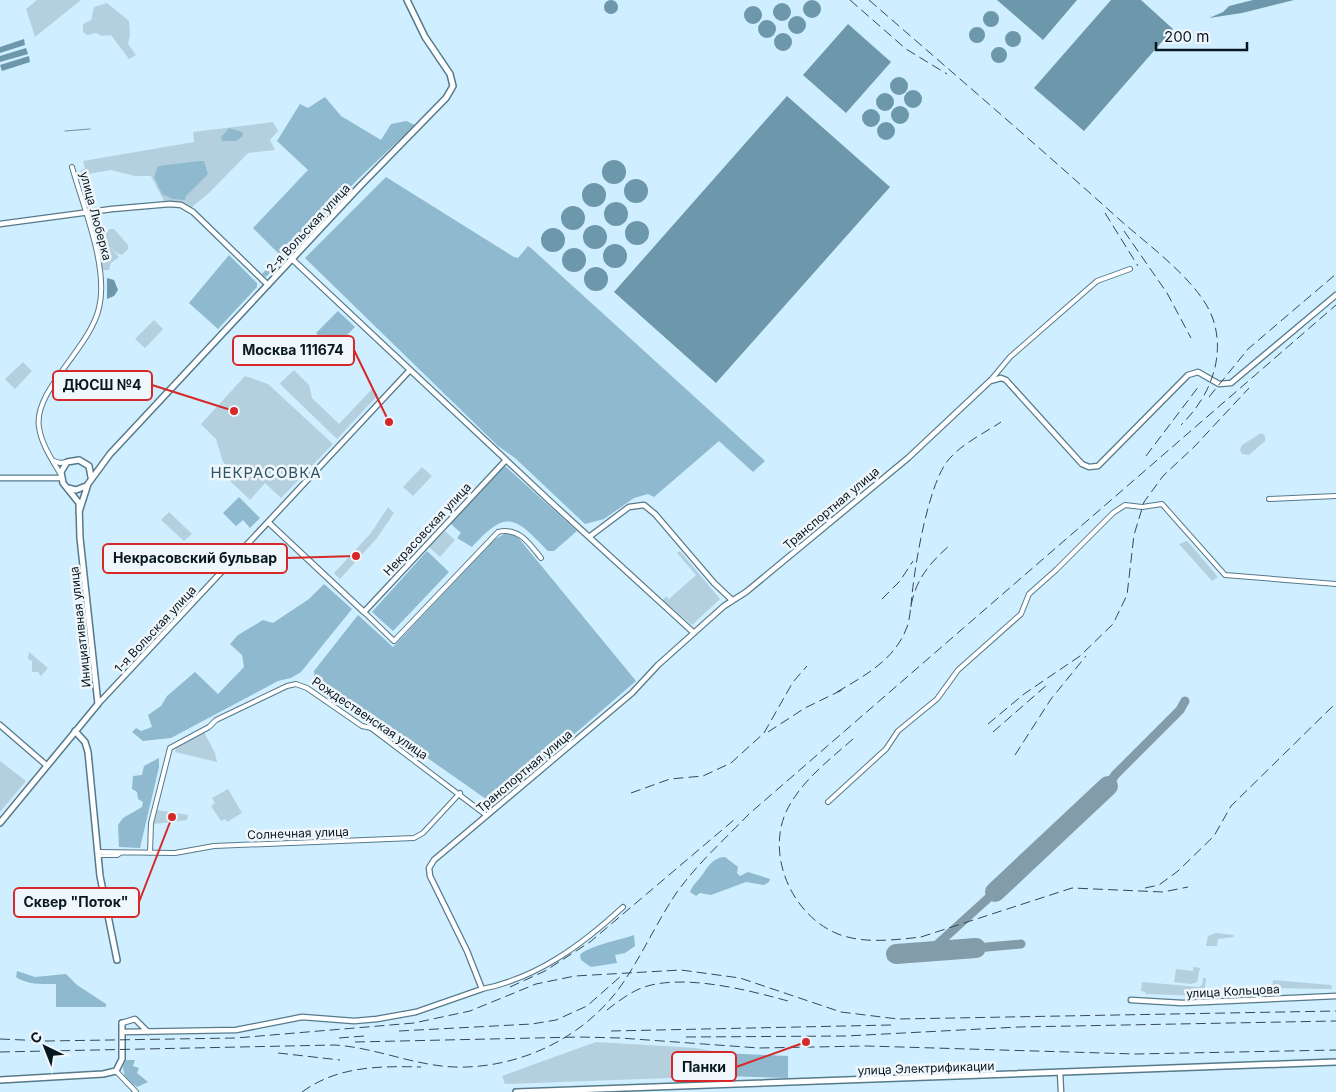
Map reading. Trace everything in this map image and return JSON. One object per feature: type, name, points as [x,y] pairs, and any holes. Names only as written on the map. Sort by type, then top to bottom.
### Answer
[{"type":"main road","name":"2-я Вольская улица","points":[[89,482],[110,454],[361,185],[443,102],[452,89],[450,74],[425,37],[407,0]]},
{"type":"main road","name":"2-я Вольская улица","points":[[86,463],[96,464],[110,454]]},
{"type":"main road","points":[[61,476],[62,468],[67,462],[75,459],[86,463],[91,472],[89,482],[76,490],[65,486]]},
{"type":"main road","name":"Инициативная улица","points":[[0,823],[98,704],[80,538],[78,500],[65,486],[61,476]]},
{"type":"main road","name":"Инициативная улица","points":[[79,512],[89,482]]},
{"type":"main road","points":[[75,731],[84,742],[88,752],[99,864],[117,960]]},
{"type":"main road","name":"Инициативная улица","points":[[0,818],[75,731]]},
{"type":"main road","points":[[0,1080],[103,1074],[116,1071],[122,1059],[122,1023]]},
{"type":"main road","name":"улица Электрификации","points":[[516,1092],[1336,1062]]},
{"type":"street","name":"улица Люберка","points":[[61,476],[39,428],[41,403],[87,338],[100,306],[100,268],[72,167]]},
{"type":"street","points":[[0,224],[170,204],[184,206],[195,214],[268,285]]},
{"type":"street","points":[[293,260],[694,633]]},
{"type":"street","points":[[990,381],[1010,357],[1097,281],[1130,268]]},
{"type":"street","points":[[990,381],[1001,378],[1006,380],[1082,464],[1089,467],[1098,466],[1188,375],[1198,372],[1219,384],[1231,383],[1336,295]]},
{"type":"street","name":"1-я Вольская улица","points":[[98,704],[410,370]]},
{"type":"street","name":"Транспортная улица","points":[[482,989],[467,951],[430,876],[429,868],[434,860],[632,693],[658,665],[732,600],[746,592],[908,458],[990,381]]},
{"type":"street","points":[[52,459],[60,463],[67,462]]},
{"type":"street","name":"Некрасовская улица","points":[[364,612],[506,460]]},
{"type":"street","points":[[0,478],[61,476]]},
{"type":"street","points":[[1269,499],[1336,496]]},
{"type":"street","points":[[828,802],[886,749],[898,731],[937,699],[948,681],[958,670],[1021,614],[1029,594],[1113,513],[1125,505],[1142,507],[1162,504],[1225,575],[1336,584]]},
{"type":"street","points":[[588,536],[629,507],[644,505],[655,514],[714,583],[732,600]]},
{"type":"street","points":[[268,522],[394,641],[498,532],[517,532],[541,558]]},
{"type":"street","name":"Рождественская улица","points":[[150,853],[151,823],[170,748],[209,727],[226,715],[291,685],[307,688],[362,726],[371,728],[460,793],[486,815]]},
{"type":"street","points":[[0,725],[45,764]]},
{"type":"street","name":"Солнечная улица","points":[[98,854],[175,853],[214,846],[416,838],[460,793]]},
{"type":"street","points":[[97,844],[107,854],[99,864]]},
{"type":"street","points":[[123,1032],[250,1029],[302,1017],[354,1021],[416,1012],[482,989],[514,982],[543,968],[565,954],[623,907]]},
{"type":"street","name":"улица Кольцова","points":[[1131,1000],[1182,1003],[1336,996]]},
{"type":"street","points":[[122,1023],[135,1019],[148,1032]]},
{"type":"street","points":[[116,1071],[136,1092]]},
{"type":"street","points":[[1060,1072],[1061,1092]]},
{"type":"shaded area","points":[[37,0],[81,0],[35,37],[26,9]]},
{"type":"shaded area","points":[[608,0],[614,0],[618,7],[614,14],[608,14],[604,10],[604,4]]},
{"type":"shaded area","points":[[812,0],[818,3],[821,9],[818,15],[812,18],[806,15],[803,9],[806,3]]},
{"type":"shaded area","points":[[997,0],[1077,0],[1043,40]]},
{"type":"shaded area","points":[[1111,0],[1141,0],[1173,29],[1084,131],[1034,88]]},
{"type":"shaded area","points":[[1253,0],[1294,0],[1242,13],[1209,18],[1223,12],[1229,6]]},
{"type":"shaded area","points":[[107,3],[129,21],[130,35],[128,44],[136,55],[129,59],[111,35],[102,36],[96,33],[87,35],[83,32],[83,24],[91,20],[94,7]]},
{"type":"shaded area","points":[[782,3],[788,6],[791,12],[788,18],[782,21],[776,18],[773,12],[776,6]]},
{"type":"shaded area","points":[[753,6],[759,9],[762,15],[759,21],[753,24],[747,21],[744,15],[747,9]]},
{"type":"shaded area","points":[[988,11],[994,11],[999,16],[997,25],[988,27],[983,22],[983,16]]},
{"type":"shaded area","points":[[797,16],[803,19],[806,25],[803,31],[797,34],[791,31],[788,25],[791,19]]},
{"type":"shaded area","points":[[767,20],[773,23],[776,29],[773,35],[767,38],[761,35],[758,29],[761,23]]},
{"type":"shaded area","points":[[848,24],[891,62],[846,113],[803,75]]},
{"type":"shaded area","points":[[974,27],[980,27],[985,32],[983,41],[974,43],[969,38],[969,32]]},
{"type":"shaded area","points":[[1010,31],[1016,31],[1021,36],[1019,45],[1010,47],[1005,42],[1005,36]]},
{"type":"shaded area","points":[[783,33],[789,36],[792,42],[789,48],[783,51],[777,48],[774,42],[777,36]]},
{"type":"shaded area","points":[[24,39],[25,45],[0,53],[0,47]]},
{"type":"shaded area","points":[[996,47],[1002,47],[1007,52],[1005,61],[996,63],[991,58],[991,52]]},
{"type":"shaded area","points":[[26,48],[28,54],[0,62],[0,56]]},
{"type":"shaded area","points":[[29,56],[30,62],[2,71],[0,65]]},
{"type":"shaded area","points":[[899,77],[905,80],[908,86],[905,92],[899,95],[893,92],[890,86],[893,80]]},
{"type":"shaded area","points":[[913,90],[919,93],[922,99],[919,105],[913,108],[907,105],[904,99],[907,93]]},
{"type":"shaded area","points":[[885,93],[891,96],[894,102],[891,108],[885,111],[879,108],[876,102],[879,96]]},
{"type":"shaded area","points":[[787,96],[890,187],[716,383],[614,292]]},
{"type":"shaded area","points":[[325,97],[341,116],[381,140],[391,124],[406,121],[415,125],[358,179],[266,277],[262,274],[280,255],[253,228],[308,170],[277,141],[300,104],[308,108]]},
{"type":"shaded area","points":[[900,106],[906,109],[909,115],[906,121],[900,124],[894,121],[891,115],[894,109]]},
{"type":"shaded area","points":[[871,109],[877,112],[880,118],[877,124],[871,127],[865,124],[862,118],[865,112]]},
{"type":"shaded area","points":[[273,122],[278,131],[270,140],[275,150],[248,153],[210,192],[191,208],[176,201],[164,201],[151,176],[135,176],[111,170],[81,175],[80,171],[85,168],[83,161],[194,142],[193,132]]},
{"type":"shaded area","points":[[886,122],[892,125],[895,131],[892,137],[886,140],[880,137],[877,131],[880,125]]},
{"type":"shaded area","points":[[229,128],[242,132],[243,136],[236,141],[222,141],[221,137]]},
{"type":"shaded area","points":[[614,160],[619,161],[625,167],[625,177],[619,183],[614,184],[609,183],[603,177],[602,172],[603,167],[609,161]]},
{"type":"shaded area","points":[[204,161],[208,174],[186,196],[185,200],[173,199],[162,194],[154,177],[158,166]]},
{"type":"shaded area","points":[[386,177],[514,257],[518,258],[528,246],[765,461],[753,472],[719,441],[654,497],[648,494],[634,498],[604,519],[585,524],[515,458],[498,446],[305,258]]},
{"type":"shaded area","points":[[636,179],[641,180],[647,186],[647,196],[641,202],[636,203],[631,202],[625,196],[624,191],[625,186],[631,180]]},
{"type":"shaded area","points":[[594,183],[599,184],[605,190],[605,200],[599,206],[594,207],[589,206],[583,200],[582,195],[583,190],[589,184]]},
{"type":"shaded area","points":[[616,202],[621,203],[627,209],[627,219],[621,225],[616,226],[611,225],[605,219],[604,214],[605,209],[611,203]]},
{"type":"shaded area","points":[[573,206],[578,207],[584,213],[584,223],[578,229],[573,230],[568,229],[562,223],[561,218],[562,213],[568,207]]},
{"type":"shaded area","points":[[637,221],[642,222],[648,228],[648,238],[642,244],[637,245],[632,244],[626,238],[625,233],[626,228],[632,222]]},
{"type":"shaded area","points":[[595,225],[600,226],[606,232],[606,242],[600,248],[595,249],[590,248],[584,242],[583,237],[584,232],[590,226]]},
{"type":"shaded area","points":[[553,228],[558,229],[564,235],[564,245],[558,251],[553,252],[548,251],[542,245],[541,240],[542,235],[548,229]]},
{"type":"shaded area","points":[[110,229],[114,229],[128,245],[128,249],[122,255],[113,250],[106,241],[104,235]]},
{"type":"shaded area","points":[[106,243],[119,257],[111,263],[109,270],[103,270],[99,248]]},
{"type":"shaded area","points":[[615,244],[620,245],[626,251],[626,261],[620,267],[615,268],[610,267],[604,261],[603,256],[604,251],[610,245]]},
{"type":"shaded area","points":[[574,248],[579,249],[585,255],[585,265],[579,271],[574,272],[569,271],[563,265],[562,260],[563,255],[569,249]]},
{"type":"shaded area","points":[[229,255],[257,283],[257,287],[218,329],[189,303]]},
{"type":"shaded area","points":[[596,267],[601,268],[607,274],[607,284],[601,290],[596,291],[591,290],[585,284],[584,279],[585,274],[591,268]]},
{"type":"shaded area","points":[[107,278],[114,280],[118,290],[114,296],[107,299]]},
{"type":"shaded area","points":[[338,311],[355,327],[333,349],[316,333]]},
{"type":"shaded area","points":[[154,320],[163,329],[145,348],[135,339]]},
{"type":"shaded area","points":[[23,362],[32,371],[15,389],[5,379]]},
{"type":"shaded area","points":[[294,370],[309,385],[312,398],[339,424],[372,389],[378,395],[337,439],[281,385],[280,383]]},
{"type":"shaded area","points":[[245,376],[268,384],[333,444],[281,498],[265,483],[250,500],[225,476],[228,467],[223,462],[216,439],[201,424]]},
{"type":"shaded area","points":[[110,378],[116,384],[100,400],[91,399],[85,386],[90,382],[98,390]]},
{"type":"shaded area","points":[[1261,433],[1265,436],[1265,441],[1249,455],[1242,454],[1240,450],[1242,445]]},
{"type":"shaded area","points":[[505,466],[577,531],[554,551],[548,551],[527,531],[511,522],[503,522],[494,526],[472,547],[457,538],[461,533],[450,523]]},
{"type":"shaded area","points":[[422,467],[432,476],[413,496],[403,487]]},
{"type":"shaded area","points":[[239,497],[260,518],[250,528],[243,520],[236,526],[223,513]]},
{"type":"shaded area","points":[[388,507],[394,513],[377,538],[340,579],[334,573],[371,533]]},
{"type":"shaded area","points":[[169,512],[192,534],[184,541],[161,520]]},
{"type":"shaded area","points":[[445,531],[455,540],[440,557],[429,547]]},
{"type":"shaded area","points":[[506,533],[516,535],[636,681],[492,805],[315,679],[314,671],[358,615],[393,647],[494,540]]},
{"type":"shaded area","points":[[1187,541],[1218,577],[1212,581],[1179,544]]},
{"type":"shaded area","points":[[427,551],[449,572],[393,631],[372,612]]},
{"type":"shaded area","points":[[680,551],[720,599],[692,625],[663,600],[666,596],[669,599],[696,575],[677,553]]},
{"type":"shaded area","points":[[324,584],[352,609],[301,672],[291,678],[278,681],[171,738],[143,741],[132,732],[136,728],[141,731],[152,727],[148,715],[161,706],[167,696],[195,672],[218,694],[244,667],[242,655],[230,644],[238,635],[263,620],[273,623],[309,599]]},
{"type":"shaded area","points":[[29,652],[48,668],[41,676],[38,672],[32,672],[32,661],[28,659]]},
{"type":"shaded area","points":[[204,732],[215,753],[217,762],[175,752],[176,747]]},
{"type":"shaded area","points":[[159,758],[159,767],[140,848],[119,847],[118,825],[123,818],[142,807],[143,802],[138,799],[137,792],[132,789],[133,776],[142,775],[144,766]]},
{"type":"shaded area","points":[[0,761],[26,781],[0,812]]},
{"type":"shaded area","points":[[228,789],[242,813],[227,822],[225,819],[221,821],[211,806],[215,803],[212,798]]},
{"type":"shaded area","points":[[157,810],[188,815],[187,820],[154,824]]},
{"type":"shaded area","points":[[725,857],[738,867],[737,873],[740,876],[748,872],[770,879],[769,882],[764,885],[746,882],[711,895],[700,893],[696,896],[690,892],[712,862]]},
{"type":"shaded area","points":[[1216,933],[1234,935],[1234,937],[1218,939],[1217,946],[1206,946],[1208,936]]},
{"type":"shaded area","points":[[634,935],[635,946],[625,953],[615,955],[617,963],[591,967],[581,960],[580,955],[590,949]]},
{"type":"shaded area","points":[[1193,967],[1200,968],[1197,982],[1191,984],[1174,982],[1176,969],[1193,971]]},
{"type":"shaded area","points":[[17,971],[35,977],[66,974],[77,985],[106,1004],[106,1007],[56,1007],[56,984],[35,984],[25,981],[16,977]]},
{"type":"shaded area","points":[[1203,978],[1206,978],[1204,996],[1146,994],[1141,991],[1142,982],[1199,987],[1202,985]]},
{"type":"shaded area","points":[[1273,980],[1331,985],[1332,989],[1272,988]]},
{"type":"shaded area","points":[[596,1042],[696,1048],[723,1053],[723,1076],[505,1084],[502,1076]]},
{"type":"shaded area","points":[[723,1053],[788,1056],[788,1078],[723,1076]]},
{"type":"shaded area","points":[[126,1060],[135,1060],[133,1066],[139,1068],[137,1073],[148,1082],[137,1087],[125,1078],[123,1067]]},
{"type":"waterway","points":[[65,131],[90,129]]},
{"type":"taxiway","points":[[1108,786],[1115,775],[1180,710],[1185,701]]},
{"type":"taxiway","points":[[930,951],[995,892]]},
{"type":"taxiway","points":[[976,948],[1021,944]]},
{"type":"runway","points":[[995,892],[1108,786]]},
{"type":"runway","points":[[896,954],[976,948]]},
{"type":"railway","points":[[850,0],[906,49],[947,74]]},
{"type":"railway","points":[[869,0],[1159,253],[1186,278],[1197,292],[1213,319],[1217,334],[1216,363],[1207,390],[1200,403],[1181,425]]},
{"type":"railway","points":[[1105,213],[1138,266]]},
{"type":"railway","points":[[1124,231],[1167,293],[1191,338]]},
{"type":"railway","points":[[1209,397],[1248,349],[1336,274]]},
{"type":"railway","points":[[0,1052],[335,1045],[368,1050],[433,1065],[466,1067],[512,1060],[535,1053],[556,1043],[594,1016],[611,999],[632,969],[685,881],[749,814],[1336,305]]},
{"type":"railway","points":[[1146,456],[1199,386]]},
{"type":"railway","points":[[988,724],[1024,694],[1080,656],[1113,624],[1127,595],[1134,535],[1144,502],[1163,476],[1194,447],[1249,388]]},
{"type":"railway","points":[[911,607],[922,532],[939,476],[951,457],[972,440],[1001,422]]},
{"type":"railway","points":[[837,692],[878,666],[895,649],[907,627],[912,601],[918,584],[932,563],[950,545]]},
{"type":"railway","points":[[882,599],[900,581],[913,561]]},
{"type":"railway","points":[[1015,755],[1051,699],[1086,656]]},
{"type":"railway","points":[[631,793],[670,779],[703,776],[731,763],[764,733],[793,682],[807,666]]},
{"type":"railway","points":[[993,732],[1048,684]]},
{"type":"railway","points":[[768,732],[805,708],[842,690]]},
{"type":"railway","points":[[1145,888],[1159,885],[1178,871],[1214,836],[1231,806],[1336,703]]},
{"type":"railway","points":[[853,739],[815,772],[792,801],[786,812],[781,829],[779,848],[782,866],[796,899],[808,914],[838,934],[869,940],[921,937],[1072,888],[1163,892],[1188,887]]},
{"type":"railway","points":[[510,987],[545,971],[590,942],[735,819]]},
{"type":"railway","points":[[0,1039],[47,1041],[236,1038],[414,1023],[470,1011],[536,984],[575,976],[681,970],[740,978],[841,1012],[898,1019],[1336,1011]]},
{"type":"railway","points":[[399,1031],[532,1024],[556,1020],[587,1006],[621,976]]},
{"type":"railway","points":[[607,1010],[639,989],[655,984],[674,982],[714,984],[788,1001]]},
{"type":"railway","points":[[686,1037],[846,1036],[1019,1027],[1336,1021]]},
{"type":"railway","points":[[611,1031],[891,1025]]},
{"type":"railway","points":[[339,1038],[364,1036]]},
{"type":"railway","points":[[355,1042],[580,1037],[759,1048],[867,1046],[1136,1054],[1336,1050]]},
{"type":"railway","points":[[278,1053],[340,1060]]},
{"type":"railway","points":[[302,1092],[316,1083],[344,1072],[389,1067],[421,1067]]},
{"type":"place","name":"ДЮСШ №4","points":[[234,411]]},
{"type":"place","name":"Москва 111674","points":[[389,422]]},
{"type":"place","name":"Некрасовский бульвар","points":[[356,556]]},
{"type":"place","name":"Сквер \"Поток\"","points":[[172,817]]},
{"type":"place","name":"Панки","points":[[806,1042]]},
{"type":"district","name":"НЕКРАСОВКА","points":[[266,472]]}]
